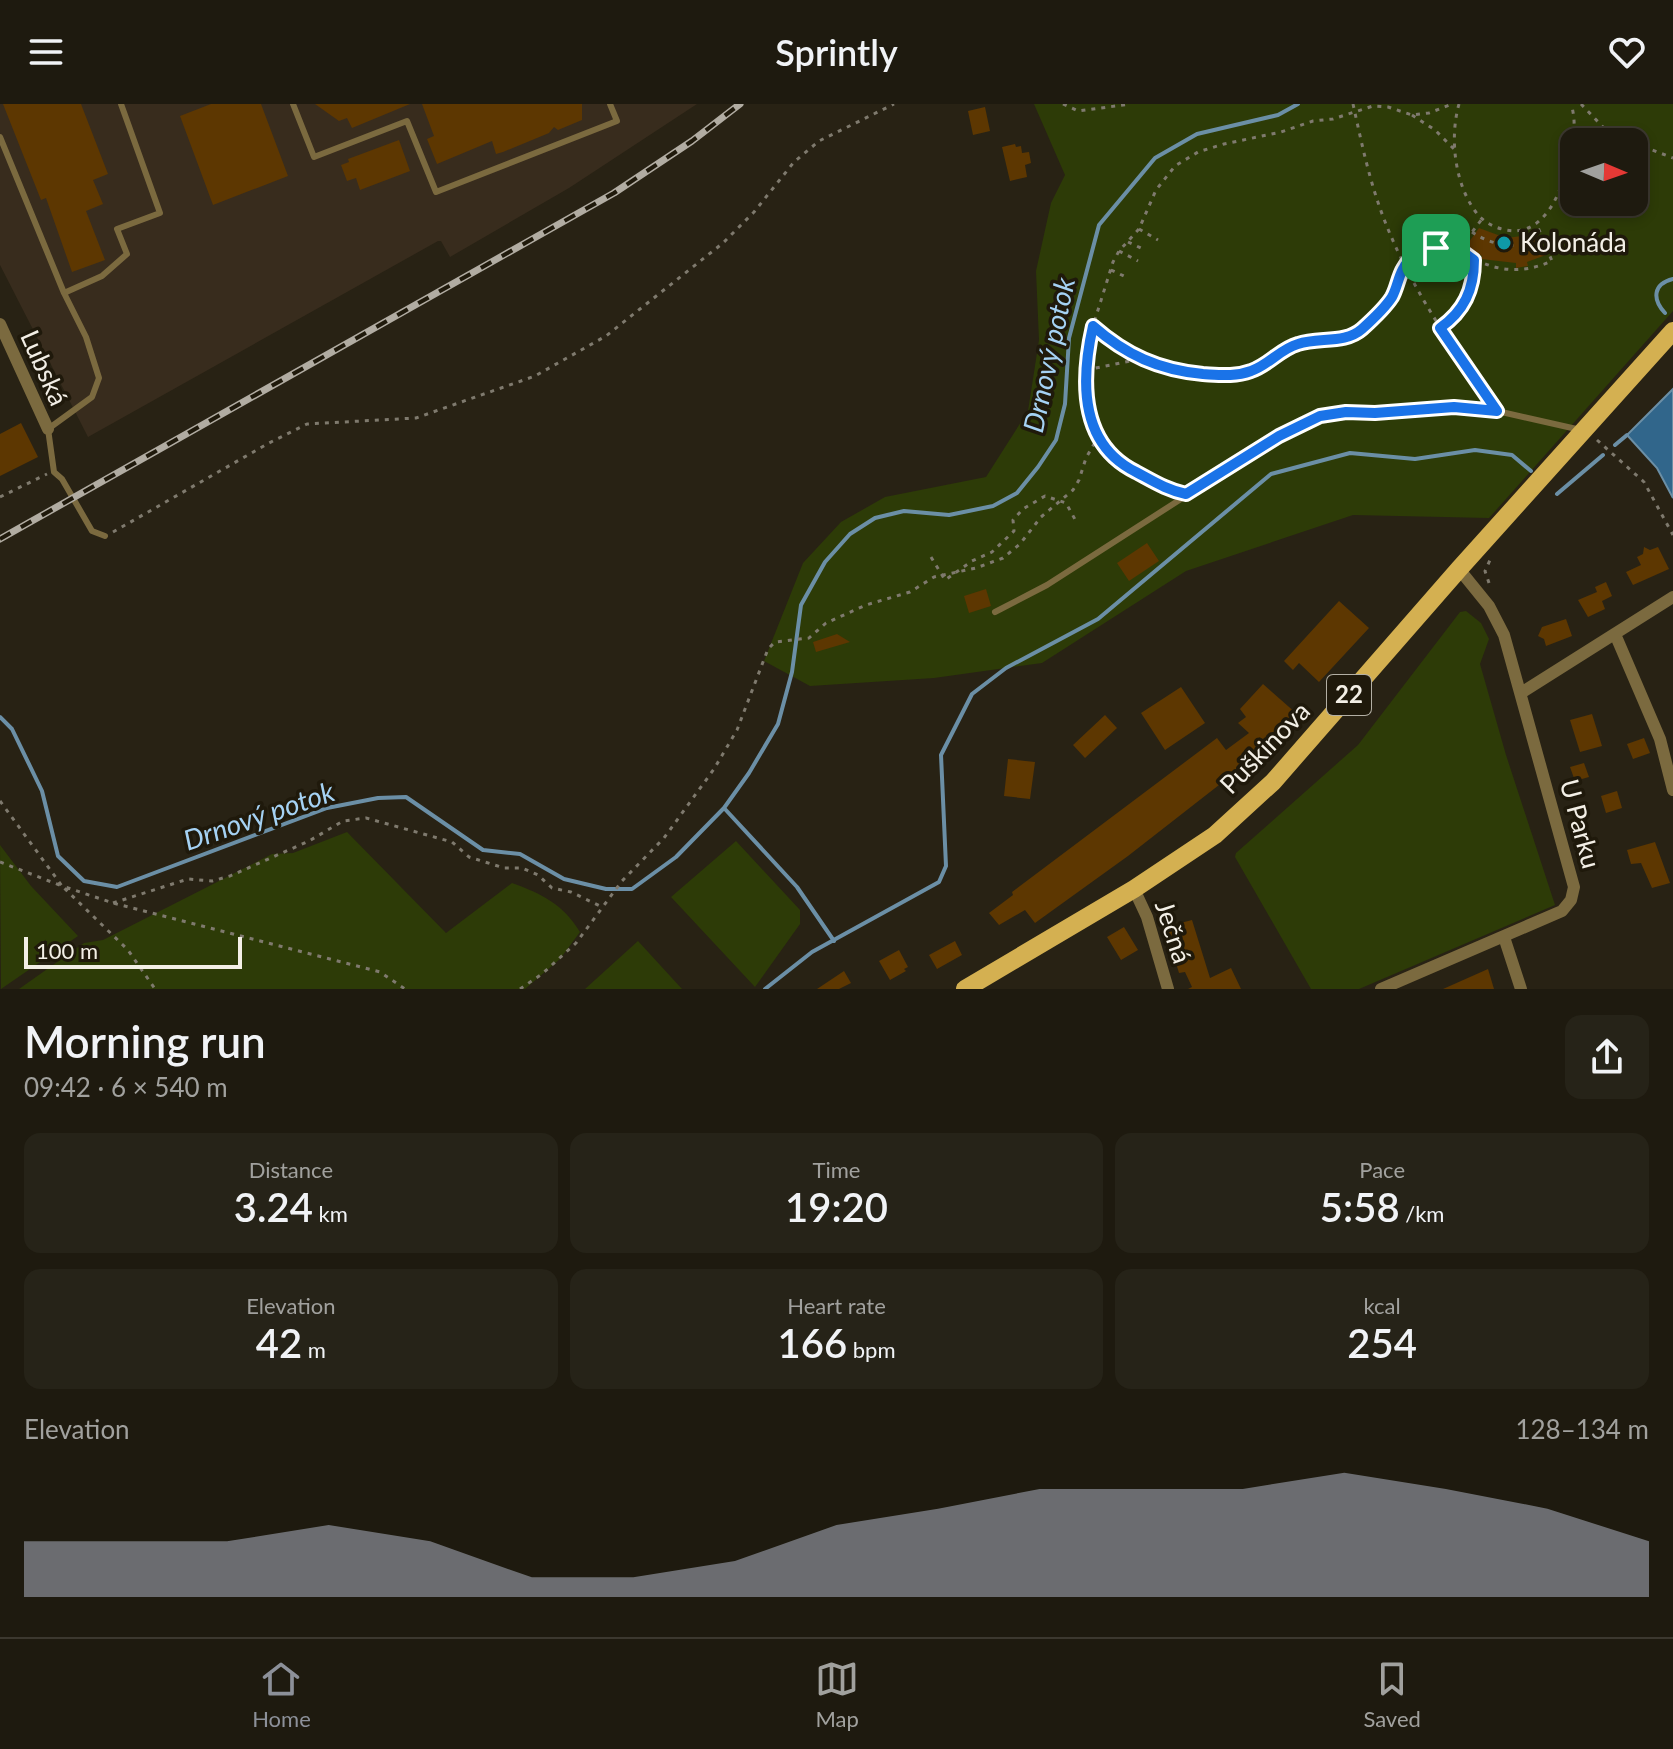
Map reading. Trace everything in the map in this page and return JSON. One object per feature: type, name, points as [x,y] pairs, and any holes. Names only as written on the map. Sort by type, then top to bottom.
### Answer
[{"type":"main road","name":"Puškinova","points":[[965,989],[1134,889],[1215,835],[1273,782],[1459,569],[1588,439],[1673,331]]},
{"type":"street","name":"Lubská","points":[[0,324],[48,429]]},
{"type":"street","name":"U Parku","points":[[1381,989],[1562,911],[1571,900],[1574,887],[1504,635],[1489,606],[1459,569]]},
{"type":"street","points":[[1521,693],[1673,597]]},
{"type":"street","points":[[1615,634],[1660,739],[1673,790]]},
{"type":"street","name":"Ječná","points":[[1134,889],[1147,917],[1168,989]]},
{"type":"street","points":[[1504,937],[1521,989]]},
{"type":"lane","points":[[64,293],[102,276],[127,254],[117,229],[160,213],[121,104]]},
{"type":"lane","points":[[293,104],[314,157],[407,121],[436,192],[617,121],[610,104]]},
{"type":"lane","points":[[0,137],[64,293],[86,337],[99,378],[92,397],[48,429],[54,472],[62,479],[92,531],[105,536]]},
{"type":"lane","points":[[995,612],[1047,585],[1279,436],[1320,416],[1454,407],[1497,411],[1588,439]]},
{"type":"path","points":[[105,536],[307,424],[416,418],[535,376],[606,336],[723,243],[754,212],[794,162],[819,141],[894,104]]},
{"type":"path","points":[[1063,104],[1078,111],[1131,104]]},
{"type":"path","points":[[1353,104],[1362,152],[1381,211],[1405,265],[1440,328],[1497,411]]},
{"type":"path","points":[[1412,115],[1429,113],[1452,104]]},
{"type":"path","points":[[1459,104],[1455,150],[1463,187],[1482,219],[1496,228],[1514,232],[1536,223],[1554,203],[1560,190]]},
{"type":"path","points":[[1571,104],[1573,128]]},
{"type":"path","points":[[1573,111],[1582,104],[1605,128]]},
{"type":"path","points":[[1186,494],[1168,490],[1130,470],[1111,454],[1089,419],[1086,370],[1093,326],[1119,251],[1139,229],[1160,183],[1175,166],[1188,158],[1232,142],[1373,106],[1412,115],[1435,130],[1455,150]]},
{"type":"path","points":[[1648,150],[1673,158]]},
{"type":"path","points":[[1459,249],[1482,219]]},
{"type":"path","points":[[1093,326],[1115,345],[1140,359],[1184,372],[1230,376],[1255,370],[1287,347],[1350,336],[1364,328],[1391,298],[1405,265],[1428,249],[1459,249],[1474,260],[1503,270],[1537,268],[1552,261],[1536,223]]},
{"type":"path","points":[[1139,229],[1158,240]]},
{"type":"path","points":[[1472,232],[1491,242],[1507,245],[1529,244],[1543,239]]},
{"type":"path","points":[[1128,242],[1145,250]]},
{"type":"path","points":[[1119,251],[1138,261]]},
{"type":"path","points":[[1440,328],[1452,320],[1469,296],[1473,286],[1474,260]]},
{"type":"path","points":[[1111,270],[1128,278]]},
{"type":"path","points":[[1086,370],[1140,359]]},
{"type":"path","points":[[520,989],[576,943],[622,881],[664,838],[714,769],[737,730],[768,649],[775,642],[804,640],[826,623],[866,605],[910,592],[934,577],[976,568],[1003,558],[1020,544],[1041,517],[1073,490],[1098,437]]},
{"type":"path","points":[[1588,439],[1597,439],[1644,482],[1673,535]]},
{"type":"path","points":[[0,497],[54,472]]},
{"type":"path","points":[[931,557],[945,580],[1003,543],[1014,531],[1013,520],[1023,509],[1045,496],[1066,503],[1077,523]]},
{"type":"path","points":[[1490,560],[1485,571],[1493,589]]},
{"type":"path","points":[[0,801],[62,886],[128,950],[155,989]]},
{"type":"path","points":[[113,903],[188,879],[212,881],[230,876],[309,841],[343,821],[366,818],[452,842],[469,857],[504,868],[522,868],[538,875],[552,888],[571,892],[604,908]]},
{"type":"path","points":[[0,862],[113,903],[380,972],[405,989]]},
{"type":"shaded area","points":[[0,104],[697,104],[569,188],[450,257],[438,241],[88,437],[0,265]]},
{"type":"green space","points":[[1034,104],[1673,104],[1673,311],[1489,518],[1353,515],[1186,571],[1042,663],[934,678],[810,686],[764,661],[803,563],[841,522],[885,497],[986,477],[1028,411],[1039,340],[1036,271],[1051,203],[1065,175]]},
{"type":"green space","points":[[1466,611],[1481,623],[1489,639],[1480,664],[1555,905],[1359,989],[1311,989],[1235,857],[1236,853],[1358,745],[1460,612]]},
{"type":"green space","points":[[347,832],[446,933],[512,883],[551,901],[580,932],[560,959],[525,989],[19,989],[84,943],[103,940],[272,854],[293,853]]},
{"type":"green space","points":[[736,841],[800,910],[800,924],[755,987],[671,897]]},
{"type":"green space","points":[[0,845],[31,886],[78,936],[1,989]]},
{"type":"green space","points":[[638,941],[682,989],[585,989]]},
{"type":"water","points":[[1673,389],[1673,498],[1657,468],[1627,435]]},
{"type":"building","points":[[3,104],[81,104],[108,174],[93,180],[103,204],[86,211],[105,260],[72,272],[46,198],[41,200]]},
{"type":"building","points":[[211,104],[261,104],[288,176],[213,205],[180,116]]},
{"type":"building","points":[[315,104],[410,104],[352,128],[347,118],[339,121]]},
{"type":"building","points":[[422,104],[582,104],[582,120],[558,130],[554,127],[549,133],[503,152],[496,154],[492,141],[437,164],[427,139],[434,136]]},
{"type":"building","points":[[985,107],[990,131],[973,135],[968,111]]},
{"type":"building","points":[[399,140],[410,171],[360,190],[356,178],[347,181],[341,165],[349,162],[348,159]]},
{"type":"building","points":[[1015,144],[1016,147],[1021,146],[1022,153],[1029,152],[1031,163],[1025,165],[1027,177],[1010,181],[1002,147]]},
{"type":"building","name":"Kolonáda","points":[[1479,228],[1506,238],[1537,234],[1546,255],[1527,262],[1528,266],[1516,268],[1516,263],[1481,259],[1482,256],[1466,246]]},
{"type":"building","points":[[21,423],[38,457],[0,476],[0,434]]},
{"type":"building","points":[[1147,543],[1159,561],[1129,581],[1117,563]]},
{"type":"building","points":[[1644,547],[1650,550],[1658,547],[1669,569],[1633,585],[1626,572],[1641,565],[1637,557],[1643,554]]},
{"type":"building","points":[[1606,582],[1612,596],[1602,601],[1605,609],[1588,617],[1578,600],[1597,592],[1595,587]]},
{"type":"building","points":[[986,589],[991,606],[969,613],[964,596]]},
{"type":"building","points":[[1339,601],[1369,628],[1319,682],[1299,663],[1293,670],[1284,661]]},
{"type":"building","points":[[1566,619],[1572,636],[1546,646],[1544,639],[1538,636],[1542,627]]},
{"type":"building","points":[[837,634],[850,642],[816,652],[813,642]]},
{"type":"building","points":[[1263,684],[1297,714],[1269,746],[1128,856],[1035,923],[1025,910],[999,925],[989,913],[1013,895],[1012,892],[1217,738],[1226,750],[1249,733],[1238,723],[1246,717],[1240,709]]},
{"type":"building","points":[[1181,687],[1205,723],[1165,750],[1141,713]]},
{"type":"building","points":[[1592,714],[1602,746],[1580,752],[1570,720]]},
{"type":"building","points":[[1105,715],[1117,728],[1085,758],[1073,745]]},
{"type":"building","points":[[1644,738],[1650,753],[1633,759],[1627,744]]},
{"type":"building","points":[[1008,759],[1035,762],[1030,799],[1004,796]]},
{"type":"building","points":[[1584,763],[1589,777],[1575,781],[1570,767]]},
{"type":"building","points":[[1617,791],[1622,808],[1606,813],[1601,796]]},
{"type":"building","points":[[1655,842],[1670,883],[1652,888],[1641,863],[1631,864],[1627,850]]},
{"type":"building","points":[[1192,920],[1210,978],[1231,968],[1241,989],[1188,989],[1192,987],[1185,972],[1179,973],[1165,927]]},
{"type":"building","points":[[1124,927],[1138,950],[1121,960],[1107,937]]},
{"type":"building","points":[[955,941],[962,955],[937,969],[929,955]]},
{"type":"building","points":[[899,950],[908,967],[890,980],[879,961]]},
{"type":"building","points":[[1488,969],[1494,989],[1443,989]]},
{"type":"building","points":[[844,971],[851,983],[839,989],[817,989]]},
{"type":"waterway","name":"Drnový potok","points":[[0,717],[12,729],[42,791],[58,856],[84,881],[117,887],[327,808],[378,798],[406,797],[483,850],[520,854],[564,879],[606,889],[632,889],[676,857],[724,808],[749,773],[778,724],[792,672],[801,605],[825,562],[850,534],[875,518],[904,511],[949,515],[993,506],[1017,493],[1038,467],[1056,440],[1065,404],[1069,338],[1099,225],[1155,158],[1197,134],[1278,115],[1298,104]]},
{"type":"waterway","points":[[1665,313],[1658,302],[1658,288],[1673,279]]},
{"type":"waterway","points":[[1615,445],[1627,435]]},
{"type":"waterway","points":[[765,989],[812,952],[939,882],[946,866],[941,755],[972,694],[1006,668],[1098,619],[1271,474],[1350,453],[1415,459],[1475,450],[1512,455],[1531,471]]},
{"type":"waterway","points":[[1557,494],[1603,455]]},
{"type":"waterway","points":[[724,808],[797,887],[834,941]]},
{"type":"railway","points":[[0,539],[614,193],[692,141],[740,104]]},
{"type":"place","name":"Kolonáda","points":[[1504,243]]},
{"type":"route","points":[[1436,248],[1459,249],[1474,260],[1473,286],[1469,296],[1452,320],[1440,328],[1497,411],[1454,407],[1411,408],[1320,416],[1279,436],[1186,494],[1168,490],[1130,470],[1111,454],[1098,437],[1089,419],[1086,400],[1087,353],[1093,326],[1115,345],[1140,359],[1169,369],[1230,376],[1242,374],[1255,370],[1287,347],[1357,333],[1391,298],[1405,265],[1421,252],[1436,248]]}]
